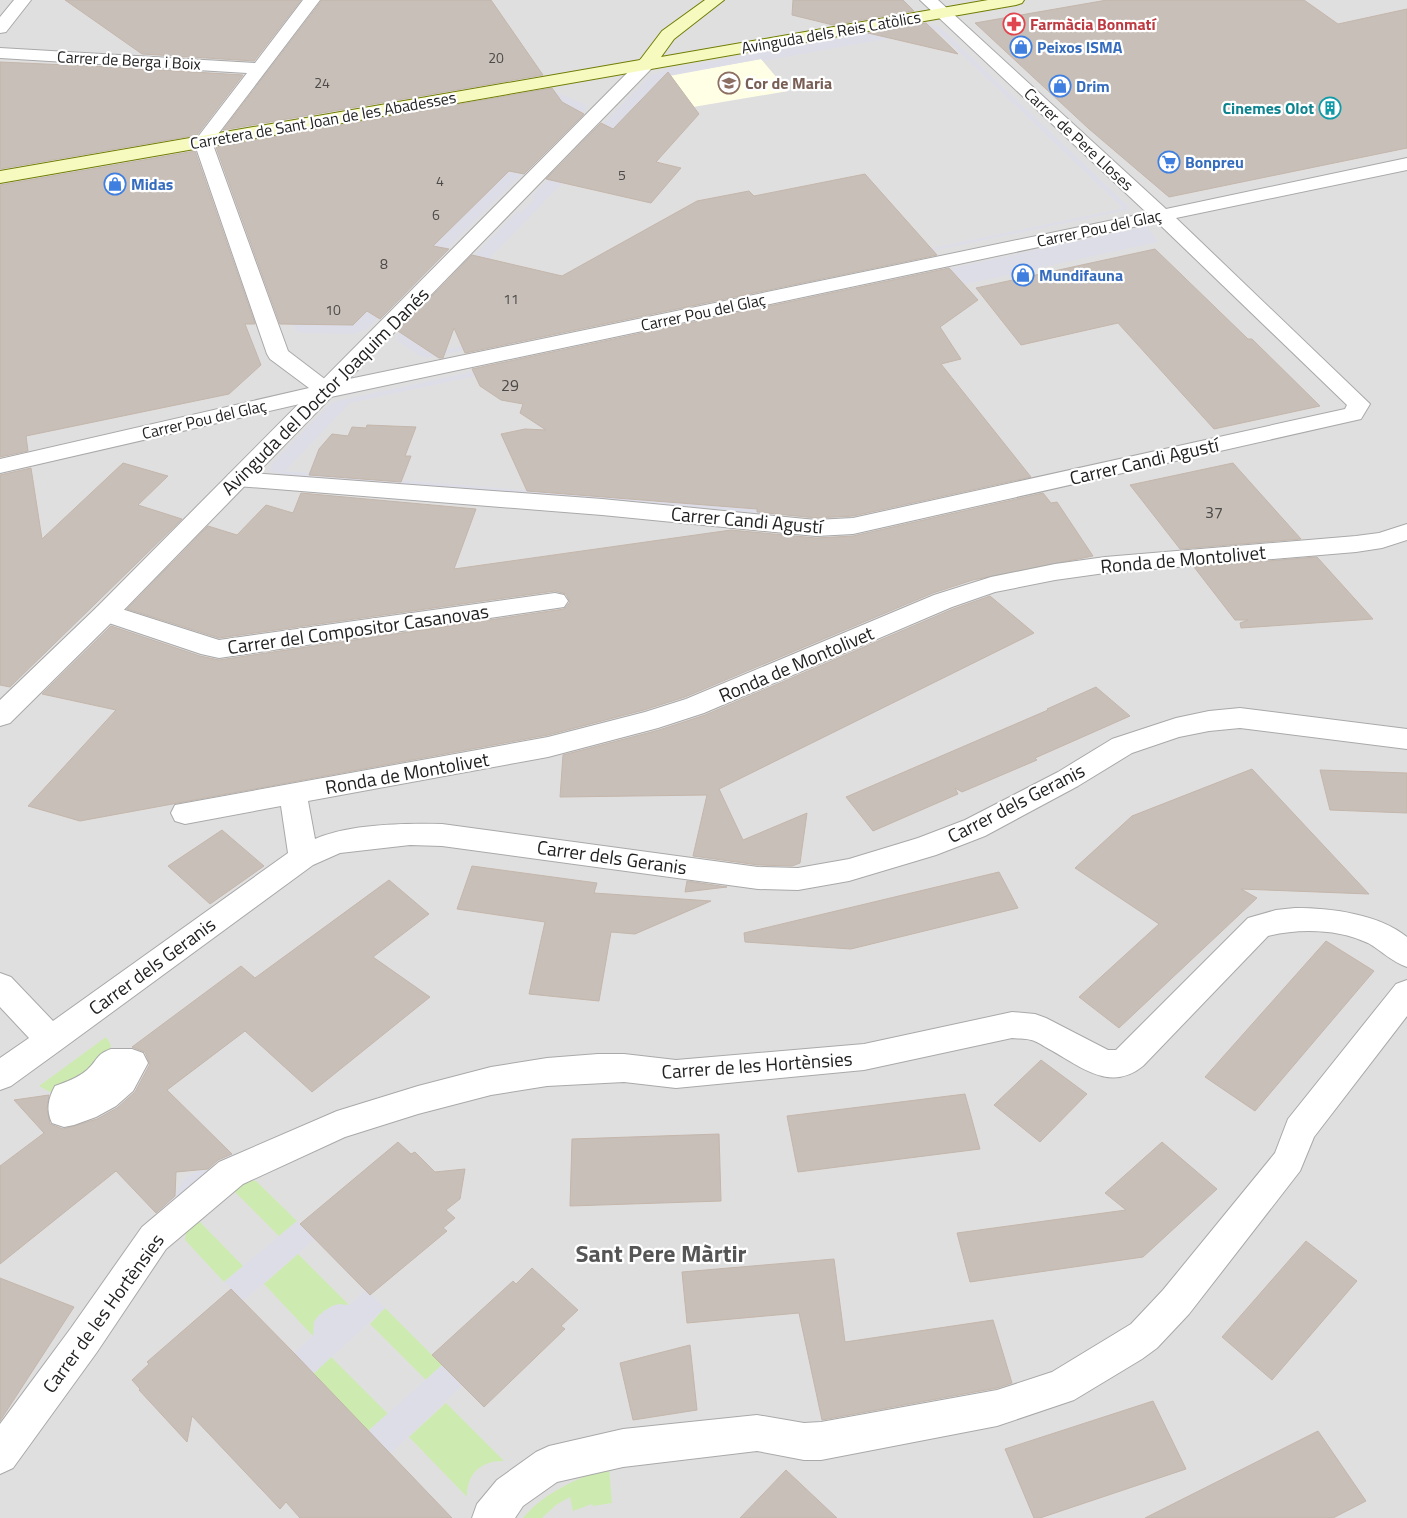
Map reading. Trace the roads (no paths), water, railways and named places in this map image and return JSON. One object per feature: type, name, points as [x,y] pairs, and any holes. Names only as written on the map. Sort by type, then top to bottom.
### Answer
[{"type":"main road","points":[[647,63],[668,35],[716,0]]},
{"type":"main road","name":"Avinguda dels Reis Catòlics","points":[[647,63],[1016,0]]},
{"type":"main road","name":"Carretera de Sant Joan de les Abadesses","points":[[0,177],[647,63]]},
{"type":"street","points":[[0,28],[23,0]]},
{"type":"street","points":[[312,0],[203,142],[278,354],[326,390]]},
{"type":"street","name":"Carrer de Pere Lloses","points":[[928,0],[1161,215],[1359,404]]},
{"type":"street","name":"Carrer de Berga i Boix","points":[[0,53],[259,68]]},
{"type":"street","name":"Avinguda del Doctor Joaquim Danés","points":[[0,716],[106,613],[647,63]]},
{"type":"street","name":"Carrer Pou del Glaç","points":[[0,466],[326,390],[1407,164]]},
{"type":"street","name":"Carrer Candi Agustí","points":[[237,479],[602,507],[825,528],[853,526],[1353,414],[1359,404]]},
{"type":"street","name":"Ronda de Montolivet","points":[[185,813],[548,747],[648,721],[695,706],[944,601],[991,585],[1055,572],[1105,565],[1356,544],[1382,540],[1407,532]]},
{"type":"street","name":"Carrer del Compositor Casanovas","points":[[106,613],[210,648],[219,649],[555,601]]},
{"type":"street","name":"Carrer dels Geranis","points":[[0,1076],[303,857],[336,842],[410,834],[442,834],[758,878],[798,879],[849,870],[881,861],[926,847],[967,831],[1068,779],[1122,746],[1176,728],[1209,721],[1240,718],[1407,739]]},
{"type":"street","points":[[293,794],[303,857]]},
{"type":"street","name":"Carrer de les Hortènsies","points":[[0,1455],[84,1340],[154,1238],[231,1173],[336,1125],[418,1100],[491,1081],[547,1072],[624,1068],[676,1074],[864,1057],[1012,1025],[1035,1027],[1104,1064],[1122,1064],[1259,926],[1295,920],[1323,921],[1348,925],[1368,930],[1390,940],[1407,955]]},
{"type":"street","points":[[0,986],[51,1040]]},
{"type":"street","points":[[491,1518],[510,1493],[549,1465],[568,1460],[624,1448],[757,1433],[768,1433],[798,1442],[821,1441],[980,1412],[1061,1387],[1095,1368],[1144,1336],[1176,1302],[1288,1161],[1300,1129],[1407,993]]},
{"type":"place","name":"Farmàcia Bonmatí","points":[[1014,24]]},
{"type":"place","name":"Peixos ISMA","points":[[1021,47]]},
{"type":"place","name":"Cor de Maria","points":[[729,83]]},
{"type":"place","name":"Drim","points":[[1060,86]]},
{"type":"place","name":"Cinemes Olot","points":[[1330,108]]},
{"type":"place","name":"Bonpreu","points":[[1169,162]]},
{"type":"place","name":"Midas","points":[[115,184]]},
{"type":"place","name":"Mundifauna","points":[[1023,275]]},
{"type":"district","name":"Sant Pere Màrtir","points":[[661,1254]]}]
